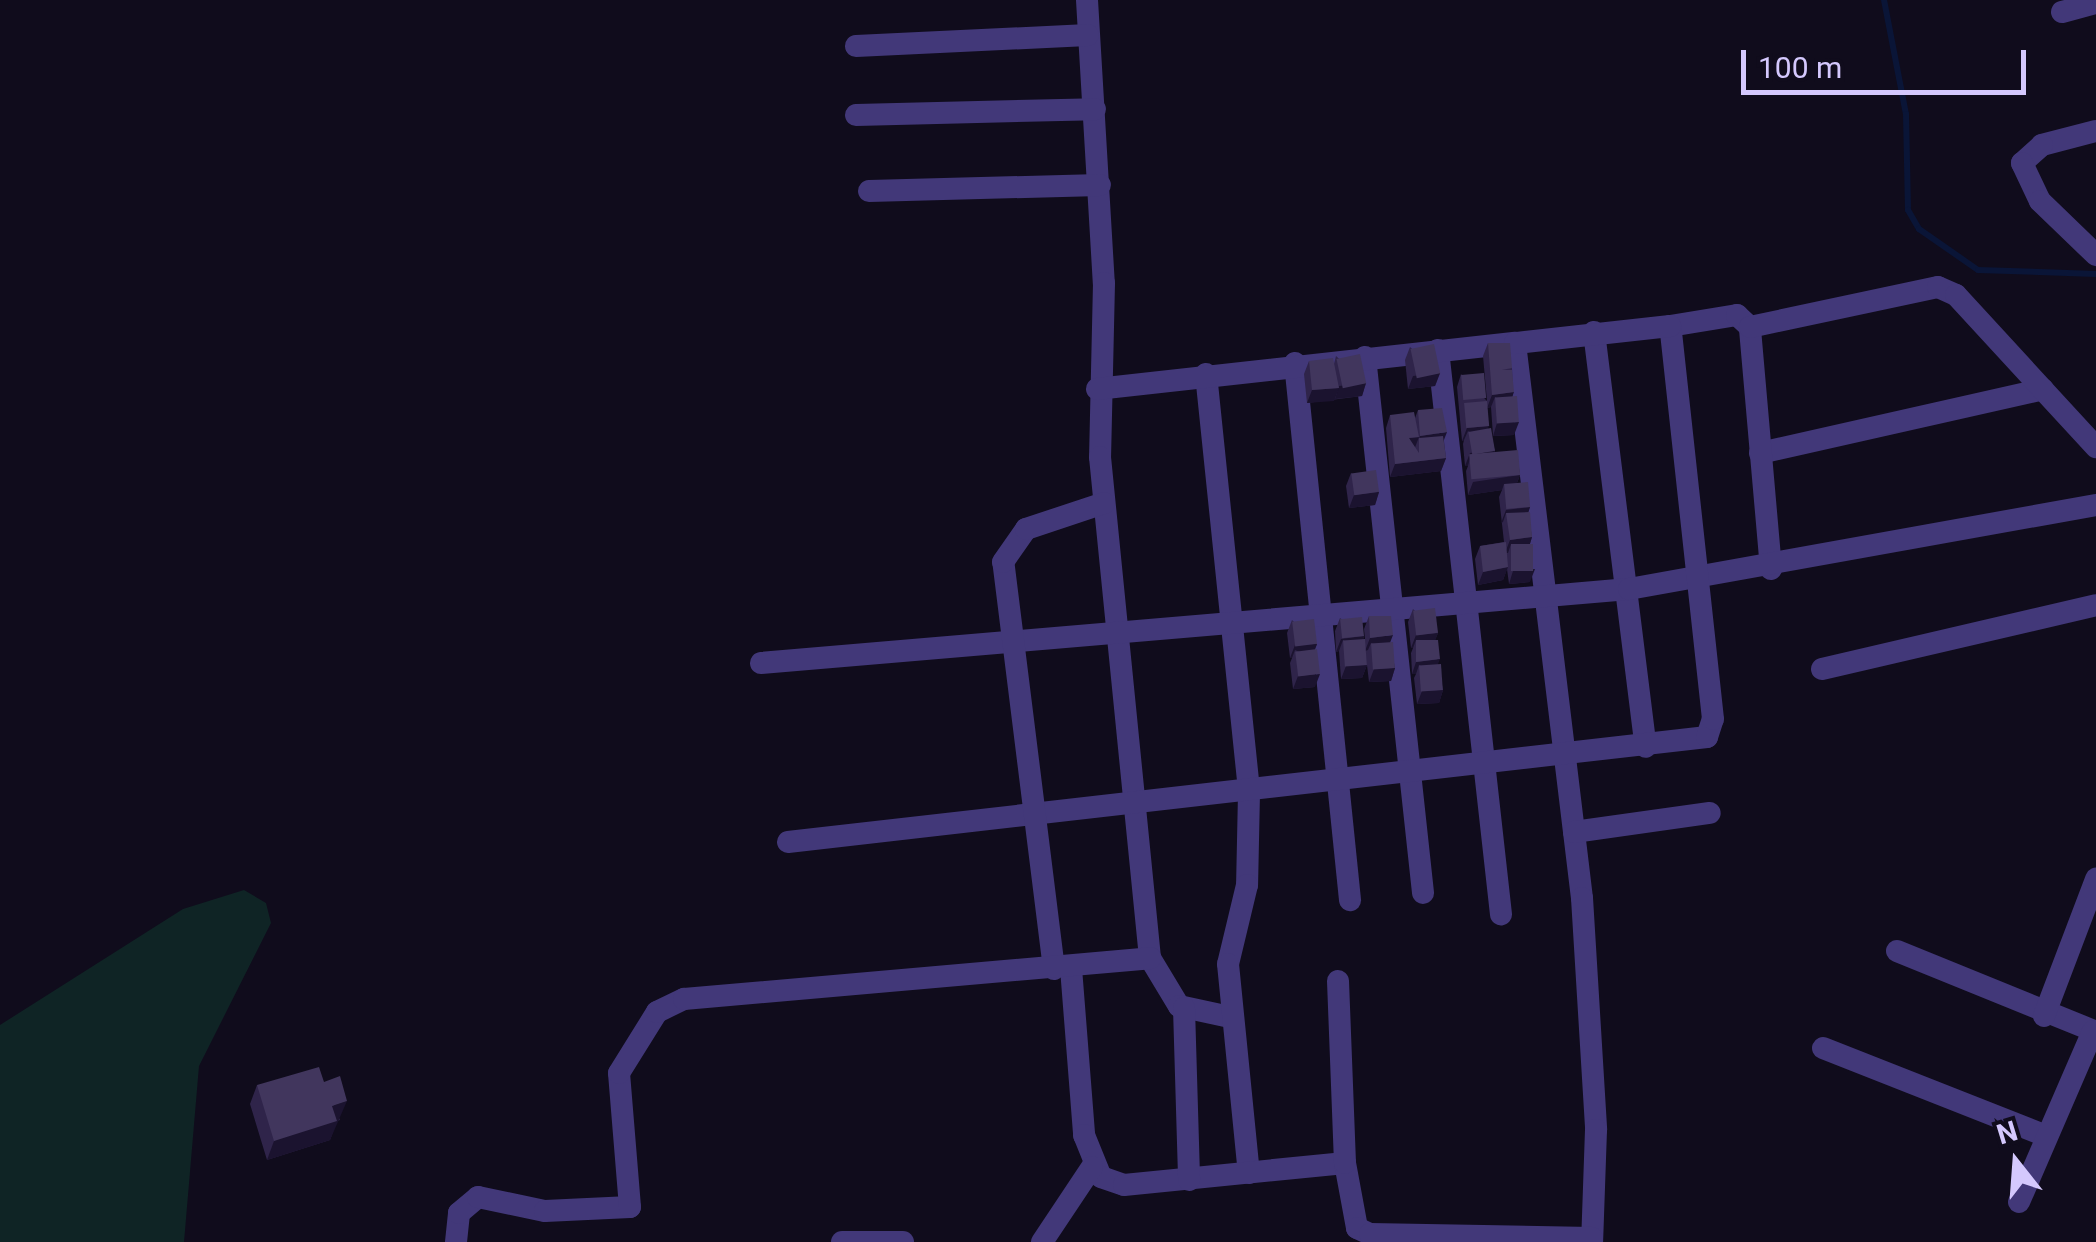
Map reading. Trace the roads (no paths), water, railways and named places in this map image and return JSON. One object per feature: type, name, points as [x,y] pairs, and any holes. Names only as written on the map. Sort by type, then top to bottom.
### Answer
[{"type":"street","points":[[1088,0],[1105,346],[1097,389],[1114,632],[1138,804],[1150,958],[1184,1008],[1189,1180]]},
{"type":"street","points":[[2062,12],[2096,3]]},
{"type":"street","points":[[856,46],[1088,34]]},
{"type":"street","points":[[856,115],[1095,109]]},
{"type":"street","points":[[2096,132],[2042,145],[2022,163],[2040,201],[2096,255]]},
{"type":"street","points":[[869,190],[1100,185]]},
{"type":"street","points":[[1750,326],[1926,284],[1956,295],[2096,447]]},
{"type":"street","points":[[1097,389],[1295,363],[1670,326],[1737,315],[1750,326],[1771,569]]},
{"type":"street","points":[[788,842],[1036,820],[1138,804],[1697,740],[1714,727],[1670,326]]},
{"type":"street","points":[[1594,332],[1646,747]]},
{"type":"street","points":[[1338,982],[1345,1163],[1357,1235],[1592,1240],[1592,1034],[1574,832],[1542,592],[1515,343]]},
{"type":"street","points":[[1438,350],[1501,914]]},
{"type":"street","points":[[1365,358],[1400,610],[1410,774],[1423,893]]},
{"type":"street","points":[[1295,363],[1317,616],[1350,900]]},
{"type":"street","points":[[1206,374],[1250,792],[1230,1017],[1249,1174]]},
{"type":"street","points":[[1760,452],[2043,389]]},
{"type":"street","points":[[1042,1242],[1092,1167],[1036,820],[1003,562],[1012,540],[1051,515],[1104,503]]},
{"type":"street","points":[[761,664],[1012,645],[1232,620],[1468,604],[1542,592],[1629,589],[1771,569],[2096,504]]},
{"type":"street","points":[[1822,670],[2096,605]]},
{"type":"street","points":[[1574,832],[1710,814]]},
{"type":"street","points":[[2044,1016],[2096,880]]},
{"type":"street","points":[[1898,950],[2044,1016],[2095,1032],[2020,1202]]},
{"type":"street","points":[[456,1242],[459,1213],[478,1197],[545,1210],[630,1208],[618,1072],[657,1012],[684,999],[1150,958]]},
{"type":"street","points":[[1184,1008],[1230,1017]]},
{"type":"street","points":[[1822,1048],[2046,1136]]},
{"type":"street","points":[[1092,1167],[1124,1184],[1345,1163]]},
{"type":"street","points":[[842,1242],[903,1242]]},
{"type":"waterway","points":[[1884,0],[1906,114],[1908,210],[1919,229],[1978,270],[2096,274]]}]
